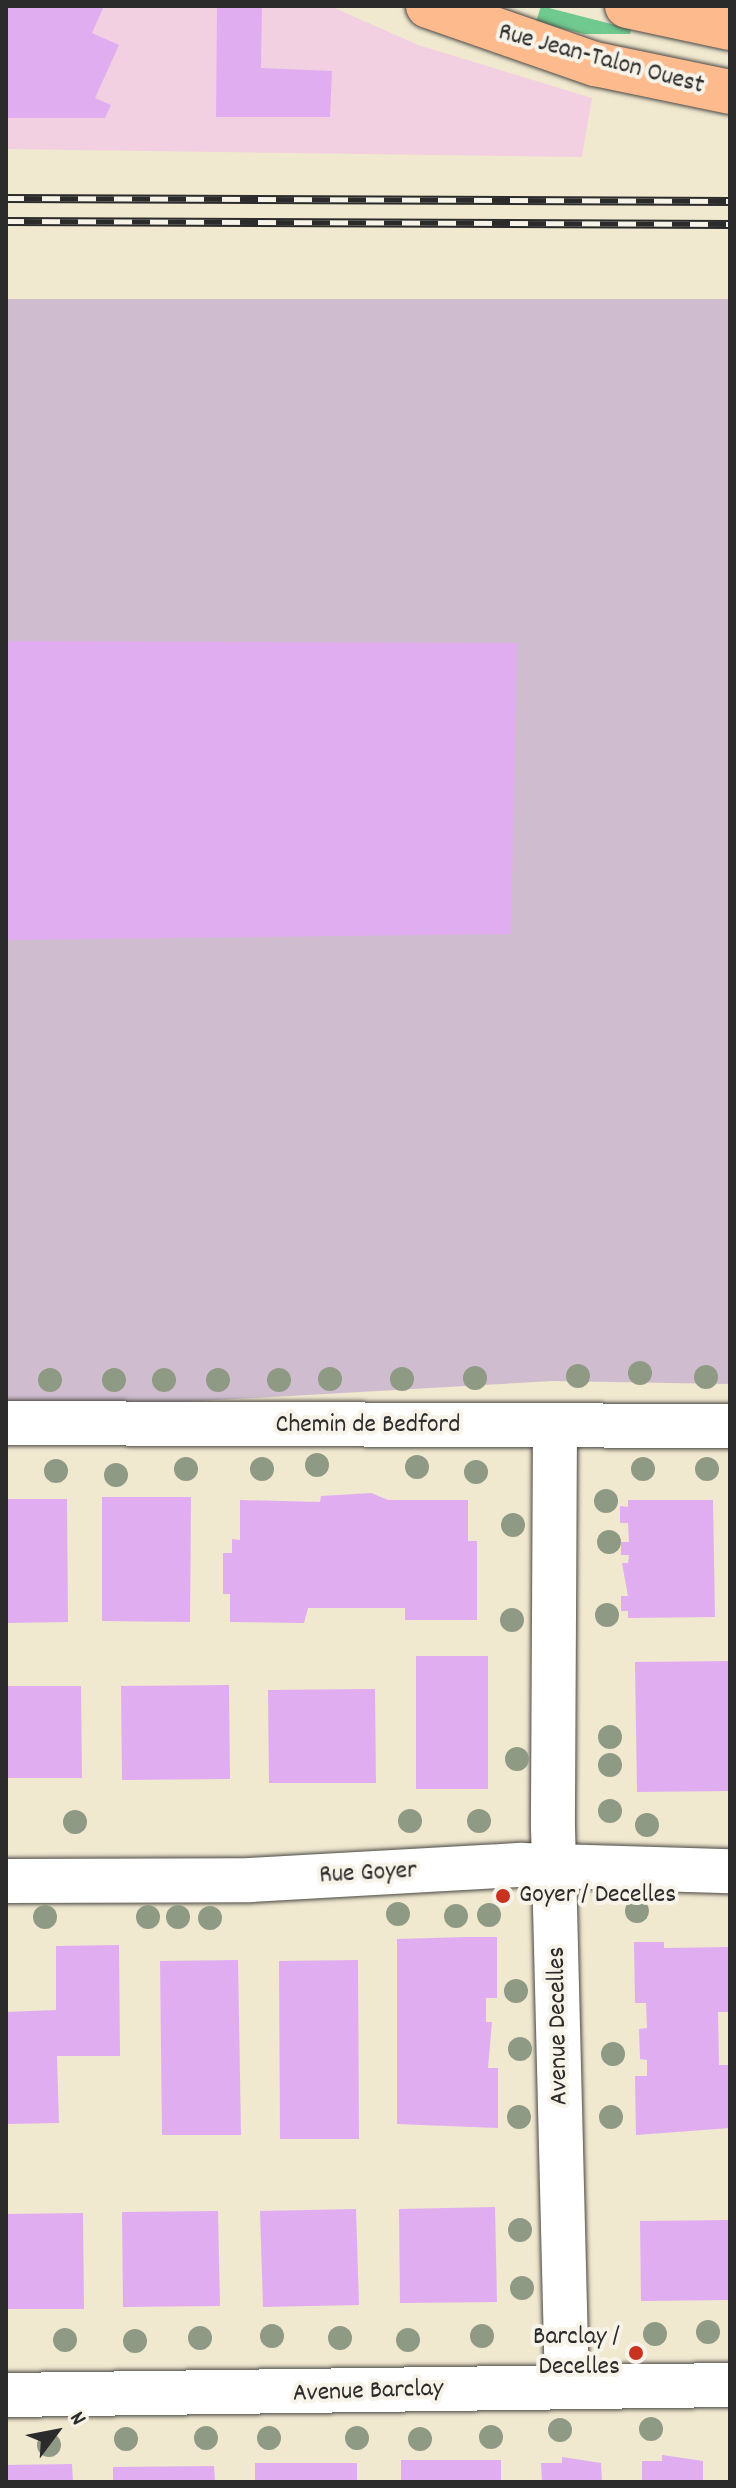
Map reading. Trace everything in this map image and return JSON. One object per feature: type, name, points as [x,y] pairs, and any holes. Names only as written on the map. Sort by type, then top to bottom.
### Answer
[{"type":"main road","name":"Rue Jean-Talon Ouest","points":[[428,6],[595,64],[730,92]]},
{"type":"main road","points":[[627,6],[730,28]]},
{"type":"street","name":"Chemin de Bedford","points":[[6,1423],[730,1426]]},
{"type":"street","name":"Avenue Decelles","points":[[555,1426],[554,1865],[567,2387]]},
{"type":"street","name":"Rue Goyer","points":[[6,1881],[250,1880],[554,1865],[730,1871]]},
{"type":"street","name":"Avenue Barclay","points":[[6,2395],[730,2385]]},
{"type":"shaded area","points":[[6,6],[330,6],[418,45],[592,98],[582,157],[6,149]]},
{"type":"shaded area","points":[[6,299],[730,299],[730,1384],[552,1381],[6,1412]]},
{"type":"green space","points":[[541,6],[631,29],[630,34],[584,34],[536,22]]},
{"type":"building","points":[[6,6],[104,6],[92,33],[119,45],[95,98],[111,105],[105,118],[6,118]]},
{"type":"building","points":[[217,6],[262,6],[261,68],[332,71],[330,117],[216,117]]},
{"type":"building","points":[[6,641],[517,643],[511,934],[6,940]]},
{"type":"building","points":[[371,1493],[388,1500],[468,1500],[468,1541],[477,1541],[477,1620],[405,1620],[405,1608],[308,1608],[304,1623],[230,1622],[230,1594],[223,1594],[223,1553],[232,1553],[232,1539],[240,1540],[240,1500],[320,1502],[321,1496]]},
{"type":"building","points":[[102,1497],[191,1497],[190,1622],[102,1621]]},
{"type":"building","points":[[6,1499],[67,1499],[68,1622],[6,1623]]},
{"type":"building","points":[[628,1500],[713,1500],[715,1617],[628,1618],[628,1611],[621,1611],[621,1596],[628,1596],[622,1563],[628,1563],[629,1555],[621,1555],[621,1542],[629,1542],[628,1523],[620,1523],[620,1506],[628,1507]]},
{"type":"building","points":[[416,1656],[488,1656],[488,1789],[416,1789]]},
{"type":"building","points":[[730,1661],[730,1791],[637,1792],[635,1662]]},
{"type":"building","points":[[229,1685],[230,1779],[122,1780],[121,1686]]},
{"type":"building","points":[[6,1686],[81,1686],[82,1778],[6,1778]]},
{"type":"building","points":[[375,1689],[376,1783],[269,1783],[268,1690]]},
{"type":"building","points":[[497,1937],[497,1998],[486,1998],[486,2022],[492,2022],[488,2068],[498,2068],[498,2128],[397,2124],[397,1939]]},
{"type":"building","points":[[634,1942],[664,1942],[664,1948],[730,1947],[730,2012],[718,2012],[719,2065],[730,2065],[730,2128],[636,2135],[635,2076],[647,2076],[647,2060],[640,2059],[639,2029],[647,2028],[646,2003],[635,2003]]},
{"type":"building","points":[[119,1945],[120,2056],[57,2056],[59,2123],[6,2124],[6,2012],[56,2010],[56,1946]]},
{"type":"building","points":[[238,1960],[241,2135],[162,2135],[160,1961]]},
{"type":"building","points":[[358,1960],[359,2139],[280,2139],[279,1961]]},
{"type":"building","points":[[495,2207],[497,2302],[400,2303],[399,2209]]},
{"type":"building","points":[[356,2209],[359,2305],[263,2307],[260,2211]]},
{"type":"building","points":[[218,2211],[220,2306],[123,2307],[122,2212]]},
{"type":"building","points":[[83,2213],[84,2309],[6,2309],[6,2214]]},
{"type":"building","points":[[730,2220],[730,2300],[641,2301],[640,2221]]},
{"type":"building","points":[[662,2455],[703,2461],[703,2482],[642,2482],[642,2461],[662,2461]]},
{"type":"building","points":[[562,2457],[601,2463],[602,2482],[542,2482],[541,2463],[562,2463]]},
{"type":"building","points":[[401,2460],[501,2460],[501,2482],[401,2482]]},
{"type":"building","points":[[255,2463],[357,2463],[357,2482],[255,2482]]},
{"type":"building","points":[[72,2464],[73,2482],[6,2482],[6,2465]]},
{"type":"building","points":[[214,2466],[215,2482],[113,2482],[113,2467]]},
{"type":"railway","points":[[6,198],[730,201]]},
{"type":"railway","points":[[6,221],[730,224]]},
{"type":"place","name":"Goyer / Decelles","points":[[503,1896]]},
{"type":"place","name":"Barclay / Decelles","points":[[636,2353]]}]
